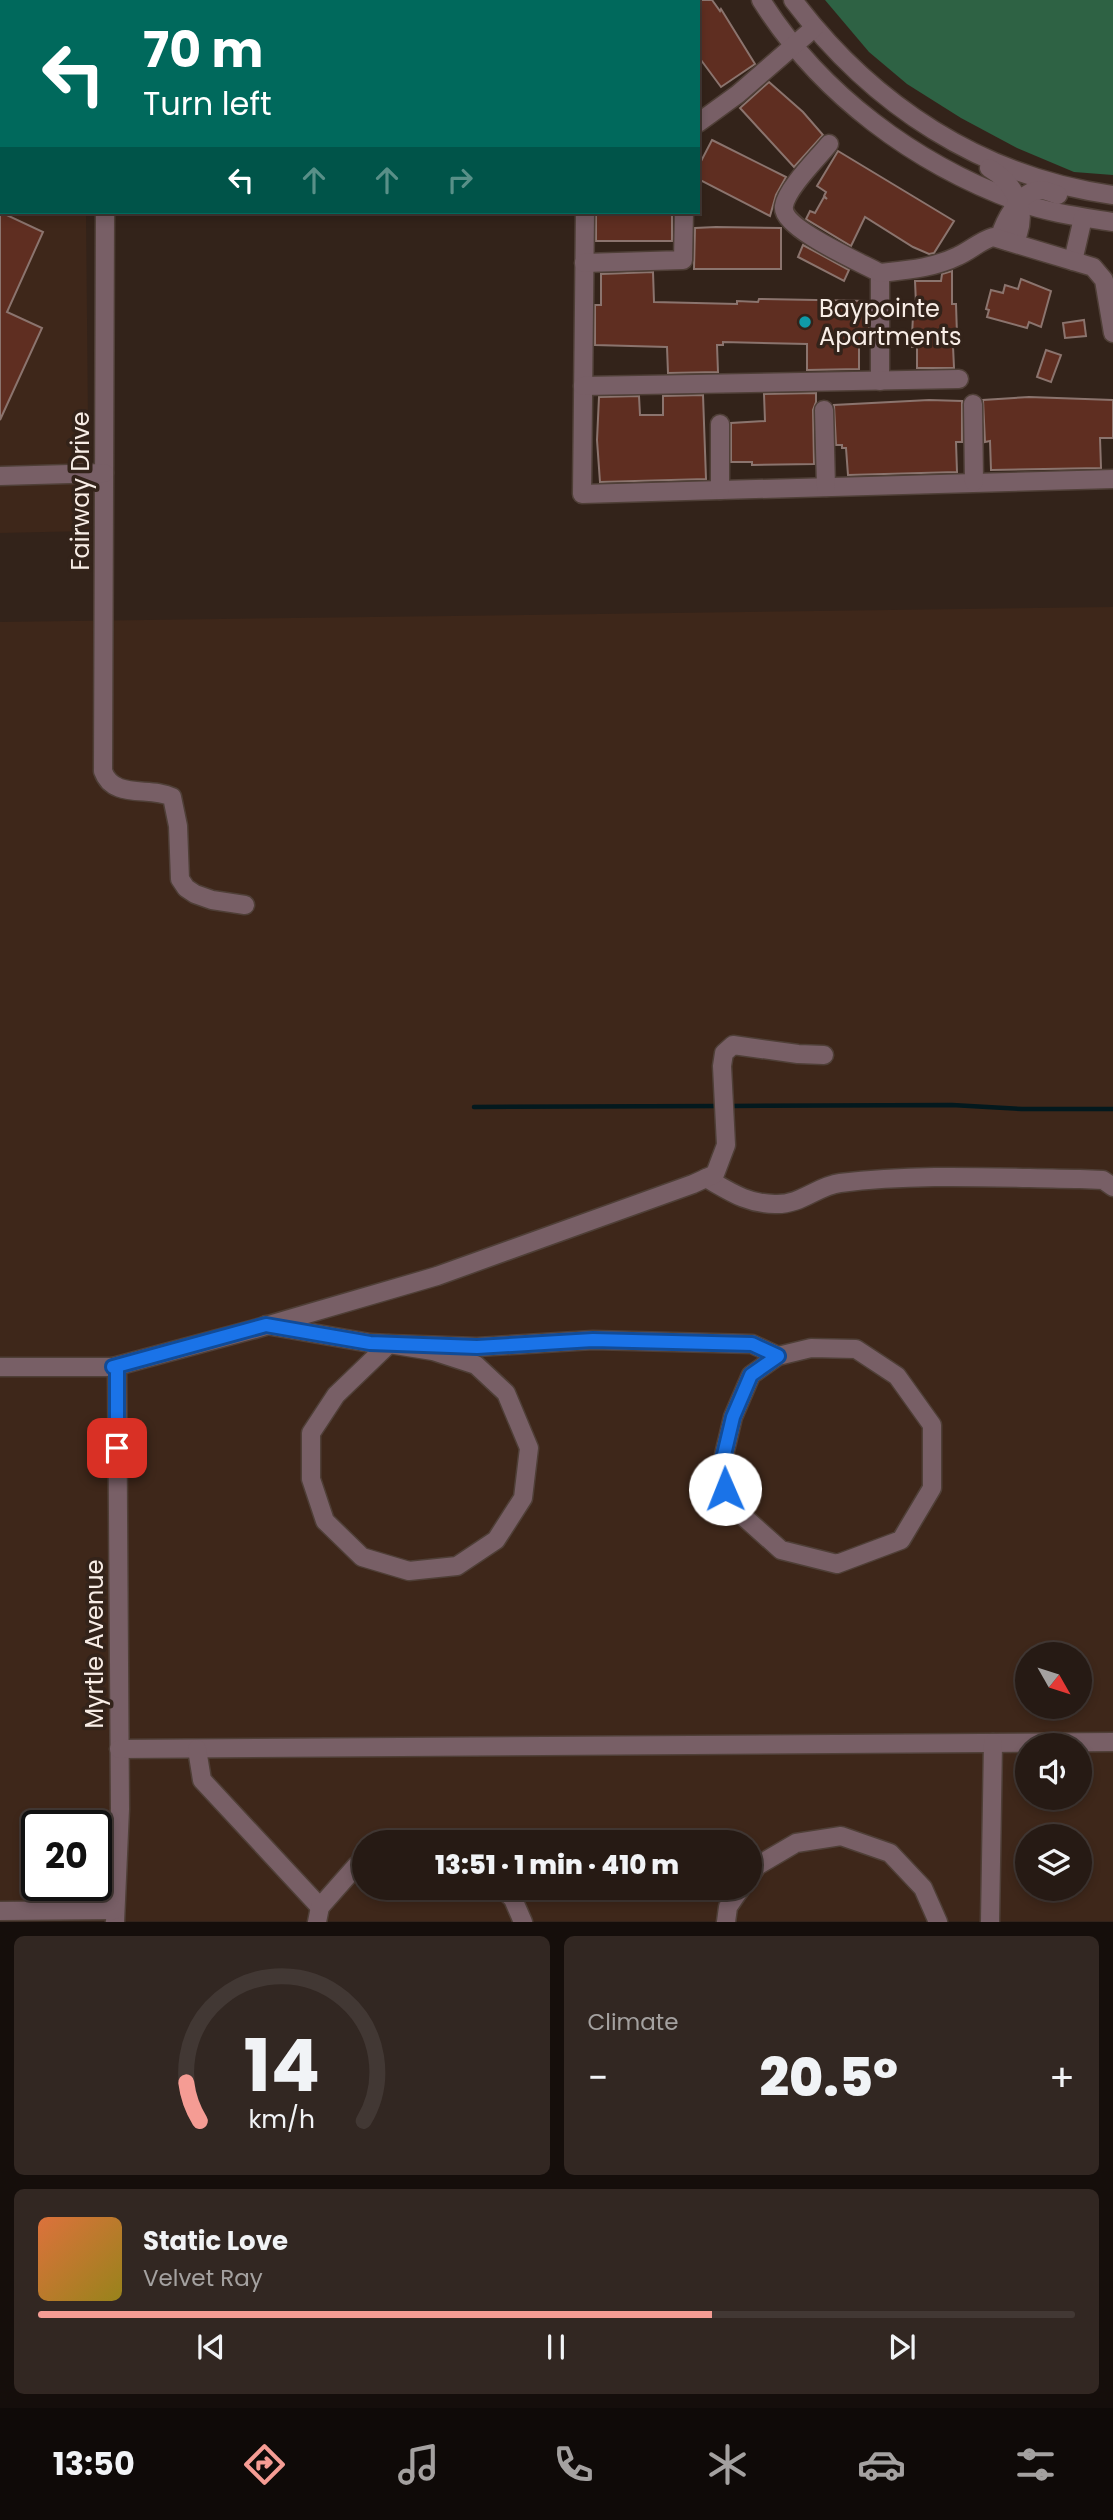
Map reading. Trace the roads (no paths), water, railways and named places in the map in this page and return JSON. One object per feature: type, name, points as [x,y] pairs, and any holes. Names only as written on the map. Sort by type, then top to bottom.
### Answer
[{"type":"street","points":[[761,0],[793,45],[841,95],[892,136],[951,171],[1020,202],[1083,218],[1113,222]]},
{"type":"street","points":[[793,0],[836,53],[883,96],[917,120],[963,147],[1028,176],[1113,196]]},
{"type":"street","points":[[700,122],[738,94],[814,28]]},
{"type":"street","points":[[829,144],[789,193],[783,208],[785,216],[801,231],[880,273],[936,265],[960,256],[993,237],[1093,267],[1104,280],[1113,333]]},
{"type":"street","points":[[963,147],[971,159],[1005,178],[1020,202]]},
{"type":"street","points":[[1007,241],[1002,230],[1008,214],[1031,192],[1040,190],[1078,200],[1113,196]]},
{"type":"street","name":"Fairway Drive","points":[[105,214],[103,771],[107,780],[117,787],[163,792],[172,797],[178,826],[180,879],[186,888],[212,900],[245,905]]},
{"type":"street","points":[[584,214],[582,494],[1113,479]]},
{"type":"street","points":[[584,264],[682,260],[684,214]]},
{"type":"street","points":[[1073,261],[1083,218]]},
{"type":"street","points":[[880,273],[880,381]]},
{"type":"street","points":[[583,386],[959,379]]},
{"type":"street","points":[[973,404],[974,482]]},
{"type":"street","points":[[824,410],[826,487]]},
{"type":"street","points":[[720,424],[720,490]]},
{"type":"street","points":[[0,476],[104,473]]},
{"type":"street","points":[[0,1367],[115,1367],[437,1276],[706,1178],[715,1174],[726,1145],[722,1066],[724,1053],[733,1045],[824,1055]]},
{"type":"street","points":[[706,1178],[748,1201],[776,1204],[801,1200],[836,1184],[934,1178],[1103,1180],[1113,1187]]},
{"type":"street","points":[[266,1325],[389,1344],[477,1347],[593,1340],[752,1344],[778,1356],[811,1348],[856,1349],[897,1376],[932,1425],[932,1488],[901,1540],[837,1564],[781,1550],[744,1517],[725,1489],[723,1459],[733,1417],[751,1375],[778,1356]]},
{"type":"street","points":[[389,1344],[433,1351],[476,1365],[506,1393],[529,1448],[523,1498],[496,1540],[457,1566],[409,1571],[362,1557],[325,1521],[311,1479],[311,1433],[336,1395],[389,1344]]},
{"type":"street","name":"Myrtle Avenue","points":[[115,1367],[120,1809],[115,1916]]},
{"type":"street","points":[[119,1749],[1113,1742]]},
{"type":"street","points":[[990,1922],[993,1743]]},
{"type":"street","points":[[197,1749],[202,1780],[318,1914],[352,1871]]},
{"type":"street","points":[[762,1863],[796,1843],[841,1836],[890,1853],[923,1888],[938,1922]]},
{"type":"street","points":[[513,1900],[523,1922]]},
{"type":"street","points":[[726,1922],[728,1907],[733,1900]]},
{"type":"street","points":[[0,1911],[115,1916]]},
{"type":"waterway","points":[[729,1106],[952,1105],[1022,1109],[1113,1109]]},
{"type":"waterway","points":[[474,1107],[720,1106]]},
{"type":"place","name":"Baypointe Apartments","points":[[805,322]]}]
